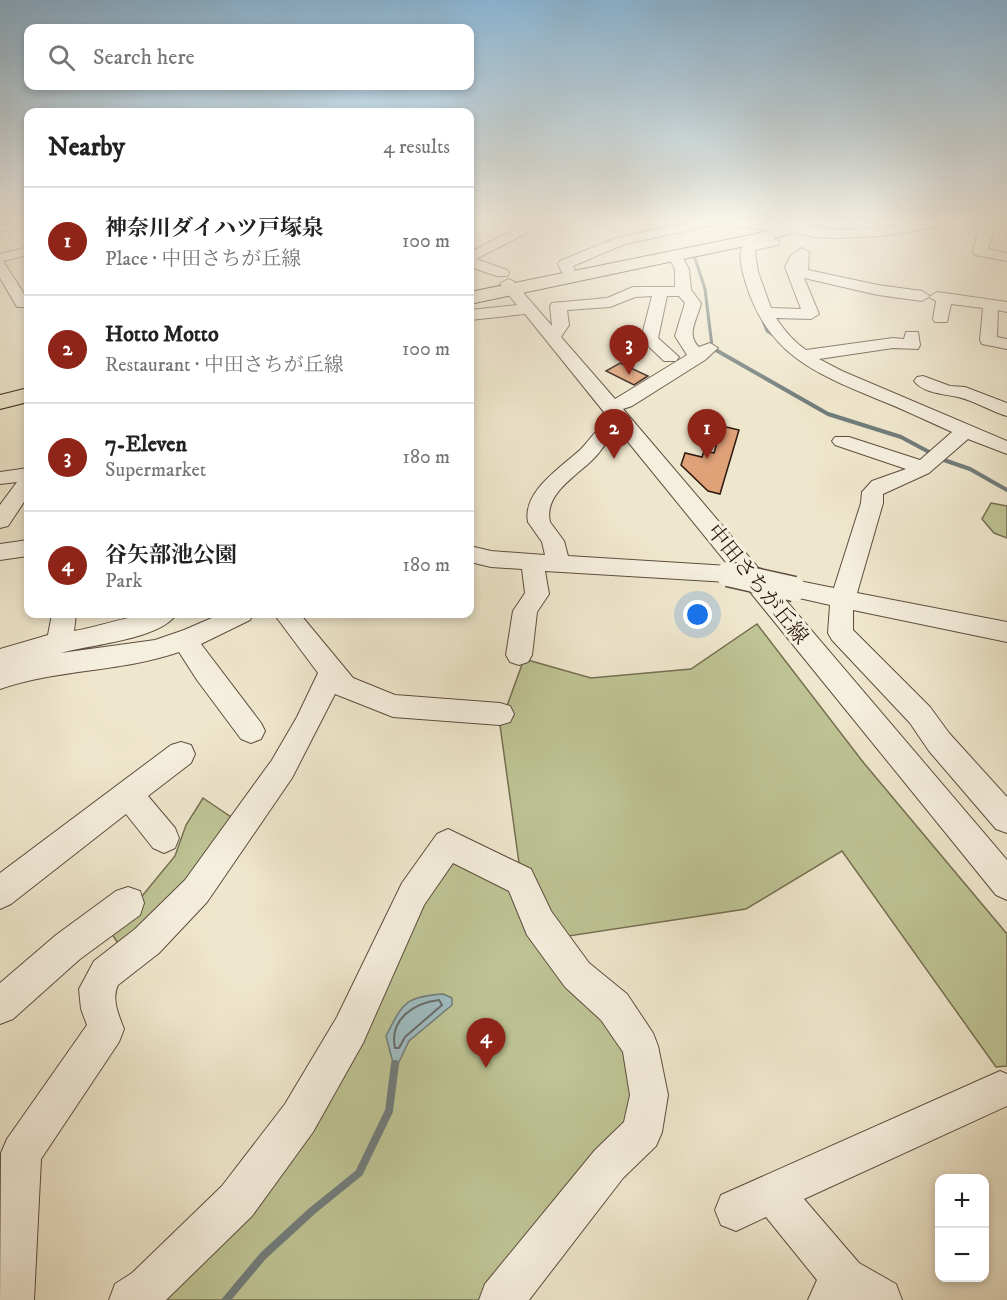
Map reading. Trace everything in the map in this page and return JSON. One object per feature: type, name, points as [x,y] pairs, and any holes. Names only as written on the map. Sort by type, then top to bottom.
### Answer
[{"type":"main road","points":[[474,291],[515,281]]},
{"type":"main road","points":[[474,296],[517,281]]},
{"type":"main road","points":[[0,394],[24,388]]},
{"type":"main road","points":[[0,402],[24,395]]},
{"type":"street","points":[[519,655],[525,611],[537,594],[544,563],[557,552],[553,540],[539,523],[537,515],[547,492],[575,462],[589,452],[610,428],[625,402],[705,352],[683,341],[681,334],[692,312],[693,303],[683,291],[683,281]]},
{"type":"street","points":[[753,281],[771,328],[802,356],[831,374],[905,404],[964,432],[1002,442]]},
{"type":"street","points":[[765,313],[811,314],[798,281]]},
{"type":"street","points":[[836,281],[878,290],[999,306],[988,340],[1007,344]]},
{"type":"street","name":"中田さちが丘線","points":[[508,282],[1007,884]]},
{"type":"street","points":[[14,288],[21,304]]},
{"type":"street","points":[[661,291],[649,339],[670,357]]},
{"type":"street","points":[[553,336],[561,325],[558,306],[610,302],[633,292],[683,291]]},
{"type":"street","points":[[934,297],[941,319]]},
{"type":"street","points":[[474,315],[529,309]]},
{"type":"street","points":[[802,356],[893,343],[912,345],[912,336]]},
{"type":"street","points":[[923,381],[948,391],[959,391],[1007,410]]},
{"type":"street","points":[[964,432],[923,467],[905,477],[880,484],[872,492],[872,503],[843,598],[840,614],[841,633],[921,715],[939,742],[1007,819]]},
{"type":"street","points":[[842,441],[888,458],[923,467]]},
{"type":"street","points":[[0,478],[24,475]]},
{"type":"street","points":[[0,521],[24,488]]},
{"type":"street","points":[[0,552],[24,549]]},
{"type":"street","points":[[474,555],[491,559],[544,563],[728,574],[1007,632]]},
{"type":"street","points":[[59,644],[63,618]]},
{"type":"street","points":[[0,678],[21,670],[142,653],[186,641],[233,618]]},
{"type":"street","points":[[288,618],[344,686],[393,706],[500,714]]},
{"type":"street","points":[[0,660],[16,653],[102,636],[141,619]]},
{"type":"street","points":[[186,641],[206,673],[251,730]]},
{"type":"street","points":[[12,1300],[21,1153],[106,1029],[99,1009],[97,989],[106,973],[147,941],[196,891],[282,769],[307,725],[332,672]]},
{"type":"street","points":[[0,893],[182,754]]},
{"type":"street","points":[[128,794],[164,838]]},
{"type":"street","points":[[131,1300],[147,1288],[237,1201],[299,1118],[350,1030],[413,894],[448,844],[520,880],[540,923],[577,975],[614,1007],[640,1046],[649,1095],[642,1132],[609,1164],[501,1300]]},
{"type":"street","points":[[0,1006],[68,947],[128,903]]},
{"type":"street","points":[[736,1210],[1000,1090]]},
{"type":"street","points":[[772,1193],[837,1289],[880,1300]]},
{"type":"green space","points":[[991,503],[1007,506],[1007,538],[994,533],[982,519]]},
{"type":"green space","points":[[757,624],[863,762],[1007,934],[1007,1066],[996,1067],[842,851],[746,909],[562,937],[519,863],[500,725],[524,659],[591,678],[691,669]]},
{"type":"green space","points":[[203,798],[234,819],[194,879],[123,951],[106,925],[138,901],[175,856],[186,825]]},
{"type":"green space","points":[[449,853],[510,885],[627,1051],[639,1120],[488,1300],[140,1300],[241,1214]]},
{"type":"water","points":[[443,994],[452,998],[452,1005],[409,1041],[398,1064],[393,1063],[386,1036],[401,1009],[420,997]]},
{"type":"building","points":[[620,363],[648,376],[634,385],[606,371]]},
{"type":"building","points":[[722,426],[739,430],[720,494],[708,491],[681,465],[685,453],[702,457],[704,451],[714,453]]},
{"type":"waterway","points":[[702,281],[712,346]]},
{"type":"waterway","points":[[760,314],[767,331],[773,335]]},
{"type":"waterway","points":[[711,345],[714,349],[828,414],[901,437],[944,460],[970,469],[1007,490]]},
{"type":"waterway","points":[[226,1300],[263,1256],[312,1211],[359,1173],[389,1111],[395,1064]]},
{"type":"place","name":"7-Eleven","points":[[629,375]]},
{"type":"place","name":"Hotto Motto","points":[[614,459]]},
{"type":"place","name":"神奈川ダイハツ戸塚泉","points":[[707,459]]},
{"type":"place","name":"谷矢部池公園","points":[[486,1068]]}]
